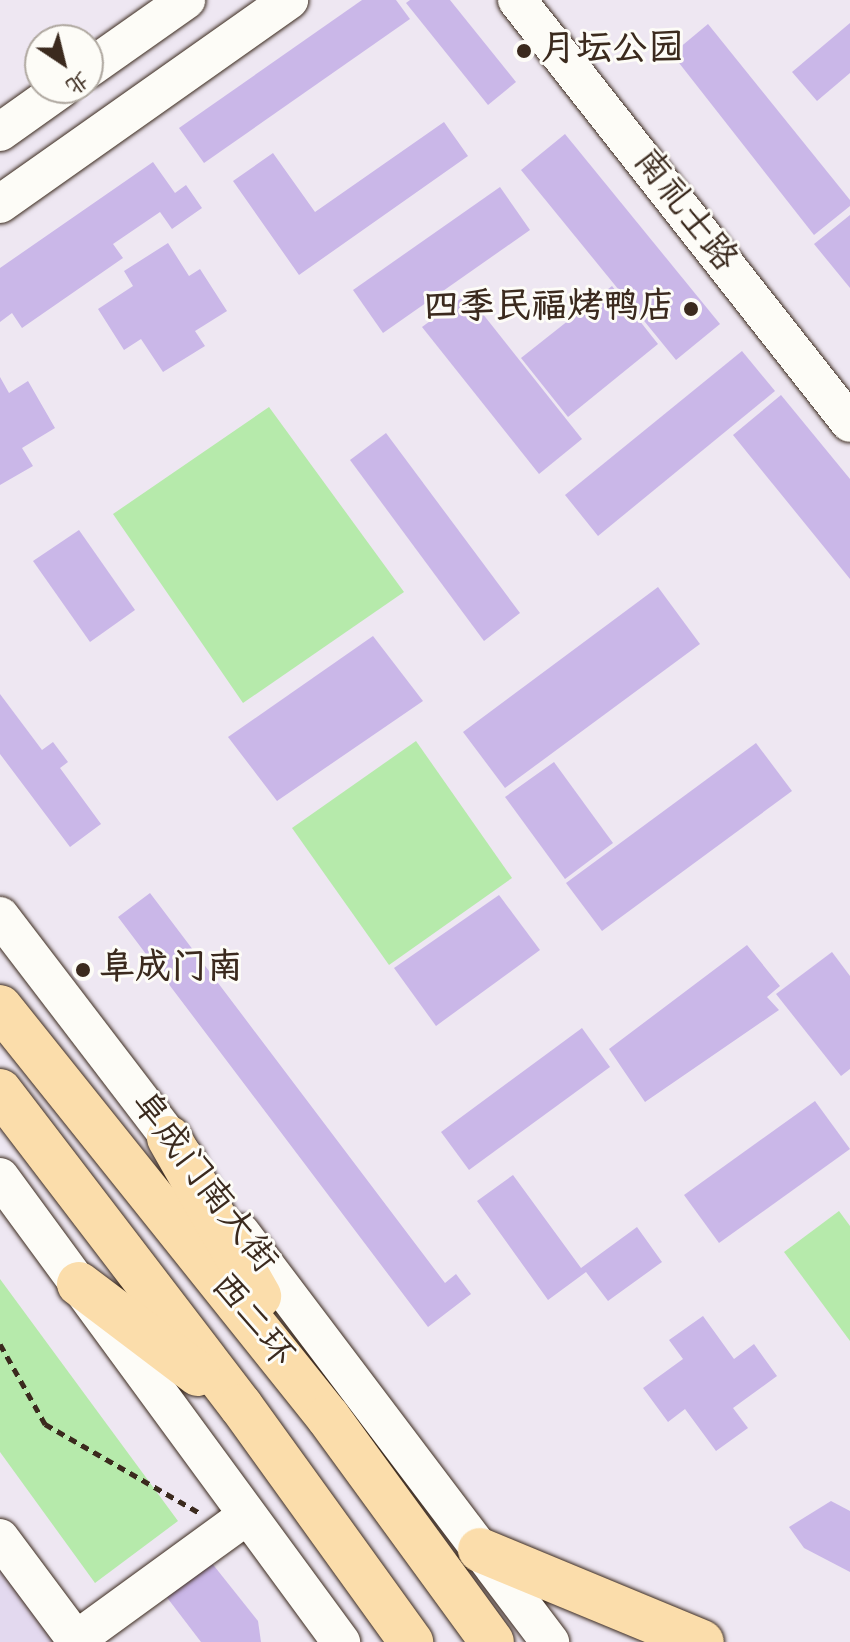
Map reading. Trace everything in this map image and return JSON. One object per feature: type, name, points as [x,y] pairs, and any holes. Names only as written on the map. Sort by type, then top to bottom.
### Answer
[{"type":"highway","name":"西二环","points":[[0,1007],[328,1417],[492,1642]]},
{"type":"highway","name":"西二环","points":[[0,1091],[241,1406],[411,1642]]},
{"type":"highway","points":[[169,1138],[328,1417]]},
{"type":"highway","points":[[79,1284],[241,1406]]},
{"type":"highway","points":[[480,1550],[702,1642]]},
{"type":"street","points":[[104,58],[186,0]]},
{"type":"street","points":[[0,204],[289,0]]},
{"type":"street","name":"南礼士路","points":[[517,0],[850,423]]},
{"type":"street","points":[[0,132],[39,104]]},
{"type":"street","name":"阜成门南大街","points":[[0,916],[550,1642]]},
{"type":"street","points":[[0,1177],[79,1284],[234,1527],[341,1642]]},
{"type":"street","points":[[0,1538],[75,1641],[234,1527]]},
{"type":"path","points":[[0,1344],[45,1424],[206,1516],[234,1527]]},
{"type":"shaded area","points":[[0,1538],[73,1642],[0,1642]]},
{"type":"green space","points":[[269,407],[404,592],[243,703],[113,514]]},
{"type":"green space","points":[[416,741],[512,878],[389,965],[292,828]]},
{"type":"green space","points":[[839,1211],[850,1226],[850,1341],[784,1252]]},
{"type":"green space","points":[[0,1279],[178,1521],[95,1583],[0,1452]]},
{"type":"building","points":[[362,0],[396,0],[410,19],[204,163],[179,128]]},
{"type":"building","points":[[410,0],[450,0],[516,82],[488,105],[406,3]]},
{"type":"building","points":[[850,23],[850,73],[817,101],[792,72]]},
{"type":"building","points":[[708,24],[850,200],[850,206],[814,235],[672,54]]},
{"type":"building","points":[[444,122],[468,156],[299,275],[233,181],[273,153],[315,212]]},
{"type":"building","points":[[565,134],[720,324],[676,360],[521,170]]},
{"type":"building","points":[[153,162],[175,193],[186,185],[202,208],[172,229],[160,212],[113,244],[123,258],[22,328],[12,313],[0,322],[0,268]]},
{"type":"building","points":[[500,187],[530,230],[383,333],[353,290]]},
{"type":"building","points":[[850,215],[850,288],[814,244]]},
{"type":"building","points":[[168,243],[189,276],[200,269],[227,311],[195,331],[205,346],[163,372],[141,339],[124,350],[98,309],[133,286],[124,271]]},
{"type":"building","points":[[612,286],[658,344],[568,417],[521,358]]},
{"type":"building","points":[[467,294],[582,439],[539,474],[422,327]]},
{"type":"building","points":[[742,351],[775,391],[598,536],[565,495]]},
{"type":"building","points":[[0,377],[9,393],[28,381],[55,428],[22,448],[33,466],[0,485]]},
{"type":"building","points":[[781,395],[850,479],[850,579],[733,435]]},
{"type":"building","points":[[386,433],[520,613],[484,641],[350,460]]},
{"type":"building","points":[[79,530],[135,610],[90,642],[33,561]]},
{"type":"building","points":[[658,587],[700,644],[505,788],[463,732]]},
{"type":"building","points":[[373,636],[423,701],[277,801],[228,737]]},
{"type":"building","points":[[0,694],[42,750],[53,742],[68,762],[60,768],[101,824],[70,847],[0,754]]},
{"type":"building","points":[[756,743],[792,791],[602,931],[566,883]]},
{"type":"building","points":[[554,762],[613,843],[565,879],[505,797]]},
{"type":"building","points":[[150,893],[445,1283],[456,1274],[471,1294],[428,1327],[118,917]]},
{"type":"building","points":[[499,895],[540,950],[436,1026],[394,968]]},
{"type":"building","points":[[747,945],[780,986],[767,997],[779,1010],[645,1102],[609,1049]]},
{"type":"building","points":[[832,952],[850,976],[850,1069],[841,1076],[776,994]]},
{"type":"building","points":[[582,1028],[610,1067],[469,1170],[441,1132]]},
{"type":"building","points":[[815,1101],[850,1149],[719,1243],[684,1195]]},
{"type":"building","points":[[513,1175],[581,1268],[637,1227],[662,1262],[608,1301],[586,1272],[548,1300],[477,1201]]},
{"type":"building","points":[[703,1316],[734,1359],[754,1344],[777,1376],[733,1408],[748,1428],[716,1451],[685,1409],[668,1422],[643,1388],[683,1359],[669,1340]]},
{"type":"building","points":[[831,1501],[850,1511],[850,1572],[804,1548],[789,1527]]},
{"type":"building","points":[[207,1557],[258,1621],[261,1642],[201,1642],[162,1591]]},
{"type":"place","name":"月坛公园","points":[[524,51]]},
{"type":"place","name":"四季民福烤鸭店","points":[[691,309]]},
{"type":"place","name":"阜成门南","points":[[83,970]]}]
